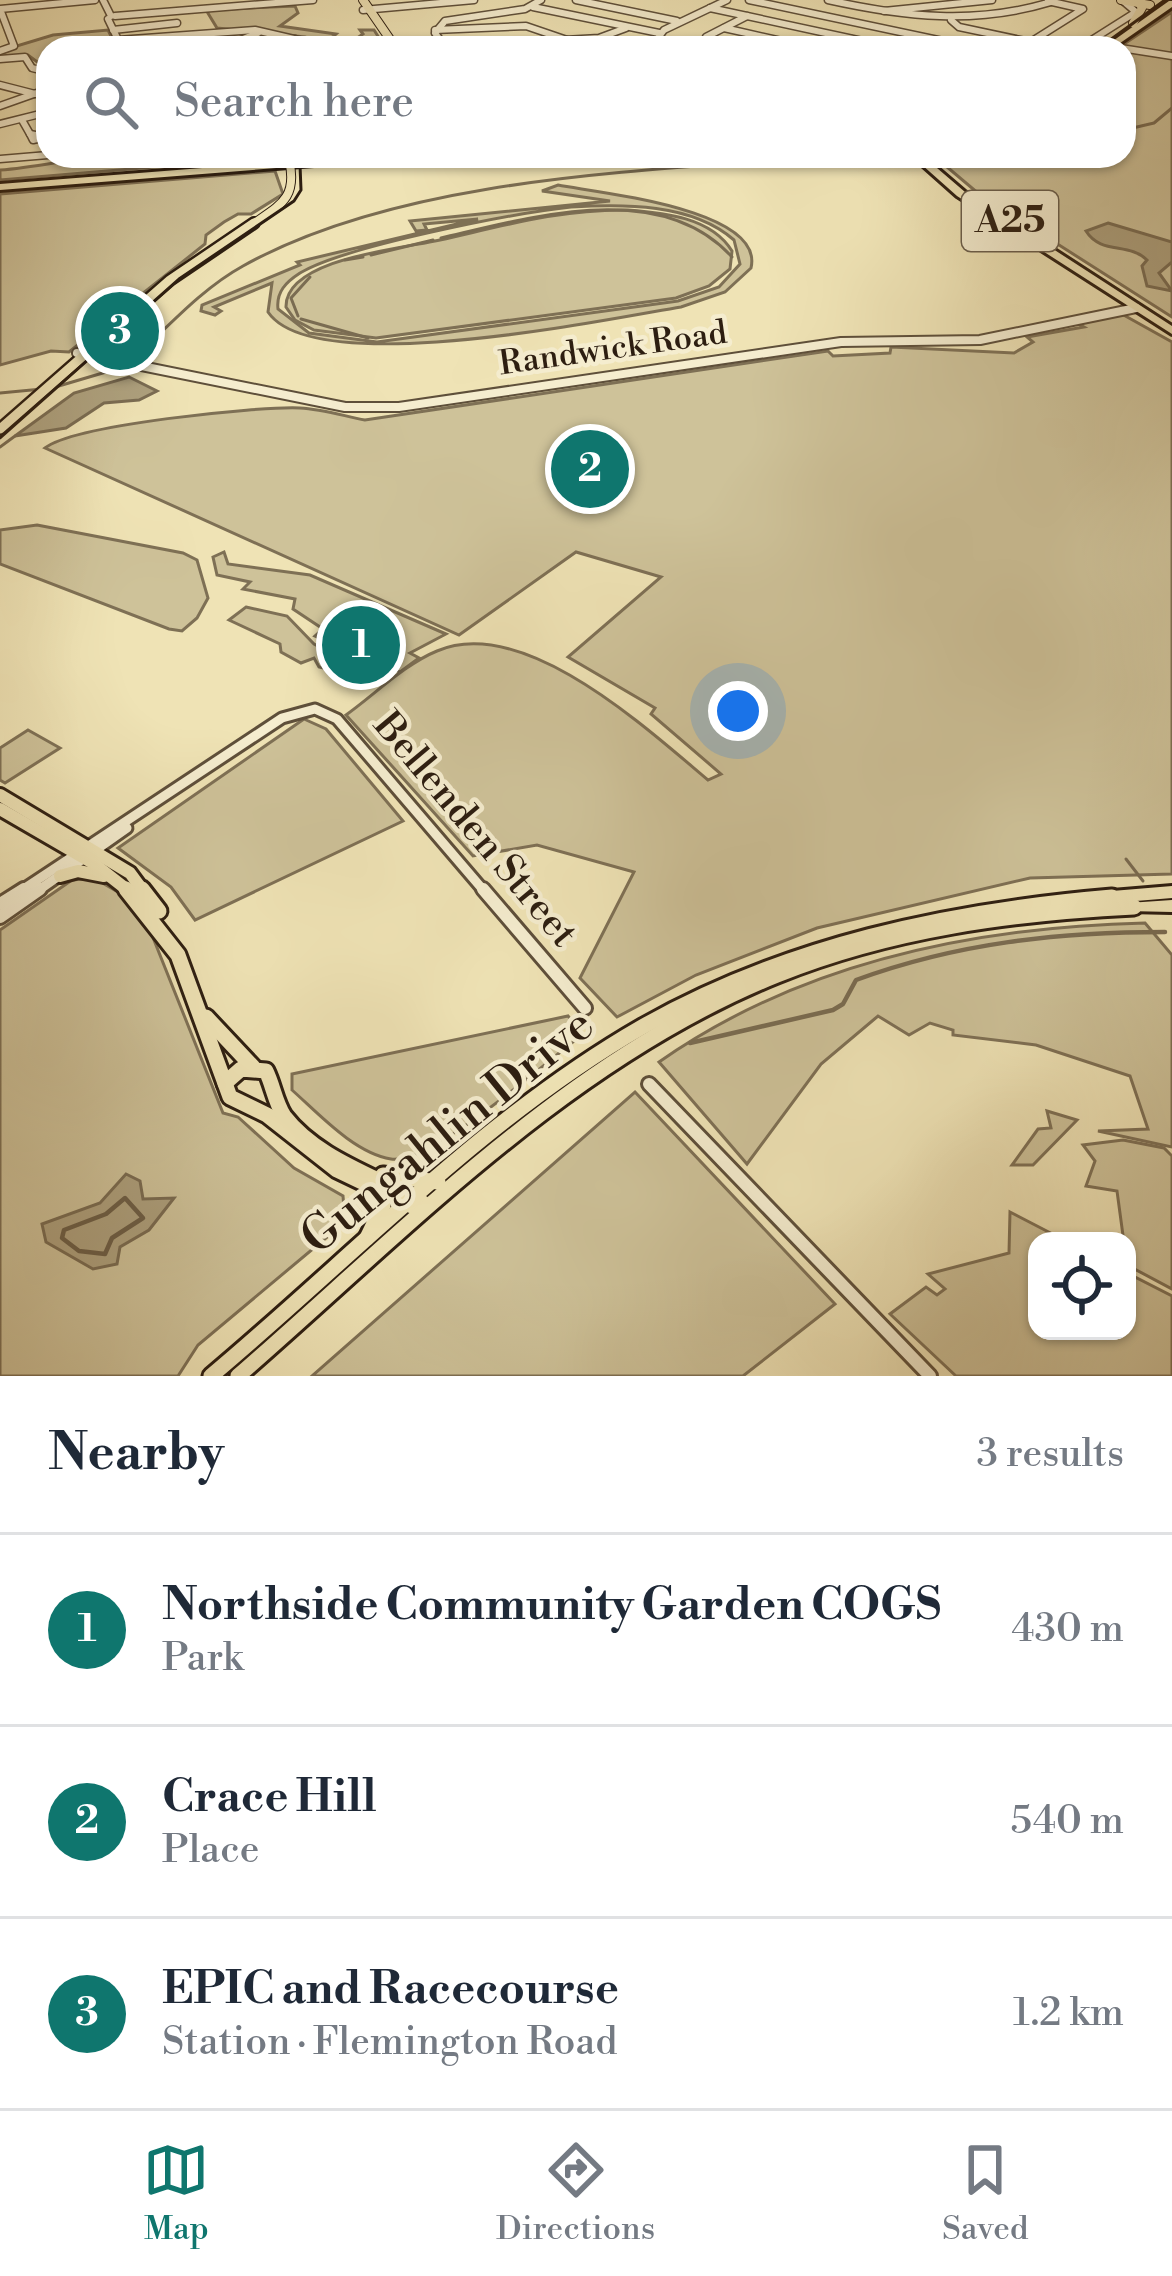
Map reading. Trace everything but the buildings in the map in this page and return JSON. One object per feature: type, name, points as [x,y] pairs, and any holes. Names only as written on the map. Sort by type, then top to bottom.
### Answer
[{"type":"highway","points":[[1123,36],[1154,5]]},
{"type":"highway","points":[[0,185],[228,168]]},
{"type":"highway","points":[[0,185],[258,168]]},
{"type":"highway","name":"A25","points":[[936,168],[1172,328]]},
{"type":"highway","name":"Gungahlin Drive","points":[[1112,897],[1170,902]]},
{"type":"highway","name":"Gungahlin Drive","points":[[1134,907],[1170,902]]},
{"type":"main road","points":[[1121,0],[1154,5]]},
{"type":"main road","points":[[363,5],[384,36]]},
{"type":"main road","points":[[1134,26],[1142,8],[1154,5]]},
{"type":"main road","points":[[0,426],[142,301],[286,198],[291,191],[288,168]]},
{"type":"main road","points":[[4,806],[147,890],[202,1011],[230,1097],[278,1122],[329,1166],[422,1207]]},
{"type":"main road","points":[[85,852],[163,923]]},
{"type":"main road","points":[[60,876],[79,872],[122,883]]},
{"type":"main road","name":"Gungahlin Drive","points":[[238,1376],[422,1207],[437,1182],[581,1065],[702,995],[787,958],[859,935],[968,911],[1112,897]]},
{"type":"main road","name":"Gungahlin Drive","points":[[211,1376],[361,1250],[615,1061],[742,990],[831,957],[934,929],[1022,914],[1134,907]]},
{"type":"main road","points":[[202,1011],[253,1067],[269,1075],[271,1088],[297,1130],[422,1207]]},
{"type":"main road","points":[[225,1083],[236,1071],[253,1067]]},
{"type":"main road","points":[[242,1102],[260,1099],[271,1088]]},
{"type":"main road","points":[[337,1158],[397,1180],[437,1182]]},
{"type":"main road","points":[[361,1250],[383,1205],[377,1191]]},
{"type":"street","points":[[0,54],[14,46],[2,3],[98,0],[119,36]]},
{"type":"street","points":[[112,17],[313,0]]},
{"type":"street","points":[[363,5],[474,0]]},
{"type":"street","points":[[533,7],[541,0]]},
{"type":"street","points":[[435,30],[453,18],[533,7],[659,33],[727,0]]},
{"type":"street","points":[[749,0],[919,36]]},
{"type":"street","points":[[828,0],[951,20],[997,16],[1047,1],[1083,9],[1040,36]]},
{"type":"street","points":[[884,12],[992,0]]},
{"type":"street","points":[[582,1],[676,23]]},
{"type":"street","points":[[431,4],[453,18]]},
{"type":"street","points":[[1104,36],[1154,5]]},
{"type":"street","points":[[710,8],[838,36]]},
{"type":"street","points":[[197,9],[213,30]]},
{"type":"street","points":[[170,11],[183,33]]},
{"type":"street","points":[[714,36],[747,16]]},
{"type":"street","points":[[803,28],[826,16]]},
{"type":"street","points":[[881,28],[904,16]]},
{"type":"street","points":[[997,16],[1012,24]]},
{"type":"street","points":[[951,20],[959,27],[1002,36]]},
{"type":"street","points":[[115,30],[177,23]]},
{"type":"street","points":[[435,30],[544,27],[564,36]]},
{"type":"street","points":[[604,36],[626,28]]},
{"type":"street","points":[[724,28],[762,36]]},
{"type":"street","points":[[159,36],[213,30],[294,36]]},
{"type":"street","points":[[435,30],[439,36]]},
{"type":"street","points":[[252,36],[262,31]]},
{"type":"street","points":[[1136,49],[1172,56]]},
{"type":"street","points":[[0,54],[25,57],[36,69]]},
{"type":"street","points":[[0,85],[35,94]]},
{"type":"street","points":[[0,106],[35,94]]},
{"type":"street","points":[[0,124],[36,116]]},
{"type":"street","points":[[22,120],[30,134]]},
{"type":"street","points":[[0,160],[36,156]]},
{"type":"street","points":[[1115,311],[1138,307]]},
{"type":"street","name":"Randwick Road","points":[[83,352],[345,407],[399,407],[841,343],[980,340],[1138,307]]},
{"type":"street","name":"Bellenden Street","points":[[85,852],[282,718],[308,709],[337,718],[585,1008]]},
{"type":"street","points":[[0,917],[60,876],[85,852]]},
{"type":"street","points":[[0,904],[85,852]]},
{"type":"street","points":[[649,1084],[930,1376]]},
{"type":"shaded area","points":[[295,6],[298,13],[280,26],[336,34],[295,36],[217,28],[206,10]]},
{"type":"shaded area","points":[[1172,12],[1172,317],[979,194],[948,168],[1136,168],[1136,36]]},
{"type":"shaded area","points":[[108,30],[111,36],[50,36]]},
{"type":"shaded area","points":[[36,40],[36,61],[28,55],[0,58],[0,51]]},
{"type":"shaded area","points":[[36,165],[142,168],[0,180],[0,170]]},
{"type":"shaded area","points":[[275,171],[283,194],[206,235],[205,244],[69,352],[51,351],[0,365],[0,194]]},
{"type":"shaded area","points":[[558,185],[607,193],[707,218],[733,231],[748,248],[751,268],[725,292],[681,307],[462,340],[398,344],[341,342],[296,332],[268,312],[272,283],[214,307],[221,311],[215,315],[201,311],[202,305],[300,265],[297,262],[478,219],[424,224],[427,230],[416,231],[410,221],[610,201],[542,191]],"holes":[[[571,207],[656,208],[698,219],[734,240],[740,264],[719,287],[678,301],[377,342],[309,333],[278,309],[280,293],[295,276],[353,252],[473,223]]]},
{"type":"shaded area","points":[[628,210],[686,219],[712,231],[732,251],[730,269],[709,286],[676,298],[376,338],[314,330],[295,320],[286,307],[291,290],[305,277],[350,258],[554,216]]},
{"type":"shaded area","points":[[1120,313],[1172,342],[1172,874],[1030,878],[817,928],[696,975],[617,1017],[580,978],[634,872],[537,845],[473,856],[346,715],[437,651],[471,644],[507,648],[582,682],[708,780],[721,774],[651,714],[655,708],[568,657],[661,577],[576,552],[459,635],[45,448],[91,432],[168,419],[300,408],[365,420],[828,351],[833,356],[890,353],[891,347],[1014,353],[1033,342],[1027,337],[1084,327],[1077,323]]},
{"type":"shaded area","points":[[37,525],[183,553],[197,560],[208,598],[197,618],[182,631],[169,629],[0,564],[0,530]]},
{"type":"shaded area","points":[[224,552],[228,564],[310,575],[446,634],[410,653],[419,658],[400,672],[315,636],[323,629],[293,609],[295,599],[243,589],[250,582],[217,575],[213,557]]},
{"type":"shaded area","points":[[246,607],[287,616],[314,644],[364,669],[344,673],[319,667],[314,658],[301,663],[281,652],[280,644],[229,620]]},
{"type":"shaded area","points":[[304,719],[326,729],[403,821],[195,920],[171,887],[118,848]]},
{"type":"shaded area","points":[[28,730],[60,748],[5,783],[0,780],[0,748]]},
{"type":"shaded area","points":[[94,878],[140,905],[223,1113],[238,1117],[294,1168],[343,1196],[345,1222],[198,1345],[178,1376],[0,1376],[0,930],[72,880]]},
{"type":"shaded area","points":[[1145,923],[1172,955],[1172,1147],[1098,1131],[1148,1129],[1130,1076],[1036,1045],[953,1035],[953,1030],[930,1023],[909,1035],[878,1016],[821,1064],[747,1164],[659,1062],[771,999],[891,957],[1017,932]]},
{"type":"shaded area","points":[[568,1016],[583,1034],[460,1129],[409,1156],[391,1159],[364,1149],[292,1090],[292,1074]]},
{"type":"shaded area","points":[[635,1092],[835,1304],[743,1376],[312,1376]]},
{"type":"shaded area","points":[[1047,1111],[1077,1120],[1033,1165],[1012,1165],[1038,1129],[1051,1128]]},
{"type":"shaded area","points":[[1123,1140],[1164,1148],[1172,1156],[1172,1289],[1136,1270],[1136,1232],[1123,1232],[1117,1191],[1086,1186],[1095,1161],[1083,1145]]},
{"type":"shaded area","points":[[1010,1212],[1049,1232],[1028,1232],[1028,1340],[1136,1340],[1136,1278],[1172,1296],[1172,1376],[956,1376],[890,1314],[926,1287],[937,1295],[945,1289],[928,1274],[1009,1253]]},
{"type":"water","points":[[1108,223],[1172,242],[1172,262],[1159,273],[1172,291],[1147,286],[1142,266],[1147,260],[1140,255],[1099,243],[1086,231]]},
{"type":"water","points":[[129,377],[157,391],[139,400],[104,403],[66,428],[15,436],[74,393]]},
{"type":"water","points":[[126,1174],[140,1181],[143,1199],[174,1198],[149,1230],[120,1247],[117,1264],[93,1269],[46,1242],[42,1224],[100,1203]]},
{"type":"waterway","points":[[1136,127],[1154,123],[1172,108]]},
{"type":"waterway","points":[[131,361],[228,275],[308,236],[454,195],[676,168]]},
{"type":"waterway","points":[[441,238],[554,214],[633,211],[669,218],[703,233],[732,257]]},
{"type":"waterway","points":[[371,255],[433,240]]},
{"type":"waterway","points":[[345,260],[363,257]]},
{"type":"waterway","points":[[298,316],[291,298],[310,277]]},
{"type":"waterway","points":[[301,319],[368,338]]},
{"type":"waterway","points":[[52,388],[123,367]]},
{"type":"waterway","points":[[0,393],[42,389]]},
{"type":"waterway","points":[[0,447],[15,436]]},
{"type":"waterway","points":[[1126,859],[1143,881]]},
{"type":"waterway","points":[[690,1043],[833,1010],[843,1004],[856,980],[932,957],[1047,937],[1165,932]]},
{"type":"tram line","points":[[1116,36],[1165,0]]},
{"type":"tram line","points":[[0,438],[179,279],[294,201],[301,190],[300,168]]},
{"type":"place","name":"EPIC and Racecourse","points":[[120,331]]},
{"type":"place","name":"Crace Hill","points":[[590,469]]},
{"type":"place","name":"Northside Community Garden COGS","points":[[361,645]]}]
